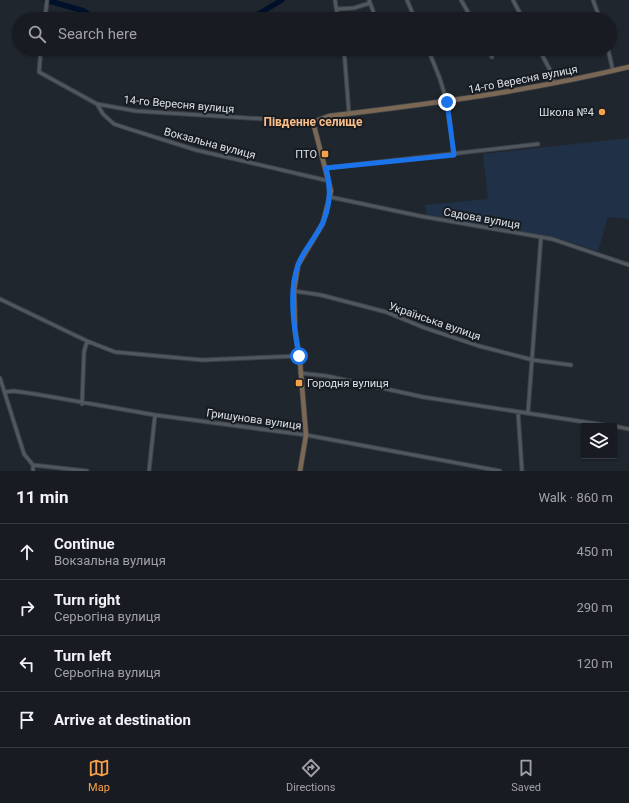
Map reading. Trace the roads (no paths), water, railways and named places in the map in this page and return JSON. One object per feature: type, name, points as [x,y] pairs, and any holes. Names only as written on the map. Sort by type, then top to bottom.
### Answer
[{"type":"street","points":[[46,12],[47,0]]},
{"type":"street","points":[[336,0],[337,12]]},
{"type":"street","points":[[407,0],[412,12]]},
{"type":"street","points":[[461,0],[468,12]]},
{"type":"street","points":[[513,0],[519,12]]},
{"type":"street","points":[[593,0],[597,12]]},
{"type":"street","points":[[337,9],[354,8],[369,1],[373,12]]},
{"type":"street","name":"14-го Вересня вулиця","points":[[40,56],[39,72],[97,104],[136,111],[313,122],[329,116],[447,102],[554,83],[629,67]]},
{"type":"street","points":[[345,56],[349,114]]},
{"type":"street","points":[[431,56],[447,102],[454,155]]},
{"type":"street","points":[[543,56],[551,72],[554,83]]},
{"type":"street","points":[[610,56],[614,71]]},
{"type":"street","name":"Вокзальна вулиця","points":[[97,104],[103,114],[114,124],[126,128],[196,150],[329,181]]},
{"type":"street","points":[[300,471],[306,435],[299,356],[295,330],[294,291],[296,273],[301,257],[323,223],[330,197],[329,181],[313,122]]},
{"type":"street","points":[[326,168],[454,155],[538,144]]},
{"type":"street","name":"Садова вулиця","points":[[330,197],[420,216],[552,239],[629,265]]},
{"type":"street","points":[[528,413],[541,237]]},
{"type":"street","name":"Українська вулиця","points":[[294,291],[321,295],[386,312],[425,328],[472,344],[533,360],[571,365]]},
{"type":"street","points":[[0,300],[115,352],[202,360],[299,356]]},
{"type":"street","points":[[82,404],[84,352],[87,340]]},
{"type":"street","points":[[300,373],[326,376],[423,397],[592,423]]},
{"type":"street","points":[[0,378],[24,454],[33,466],[33,471]]},
{"type":"street","name":"Гришунова вулиця","points":[[5,392],[14,391],[82,404],[306,435],[500,471]]},
{"type":"street","points":[[518,412],[522,471]]},
{"type":"street","points":[[149,471],[155,415]]},
{"type":"street","points":[[617,427],[629,429]]},
{"type":"street","points":[[33,466],[87,471]]},
{"type":"waterway","points":[[46,0],[86,12]]},
{"type":"waterway","points":[[262,12],[282,0]]},
{"type":"place","name":"Школа №4","points":[[602,112]]},
{"type":"place","name":"ПТО","points":[[325,154]]},
{"type":"place","name":"Городня вулиця","points":[[299,383]]},
{"type":"district","name":"Південне селище","points":[[313,122]]}]
